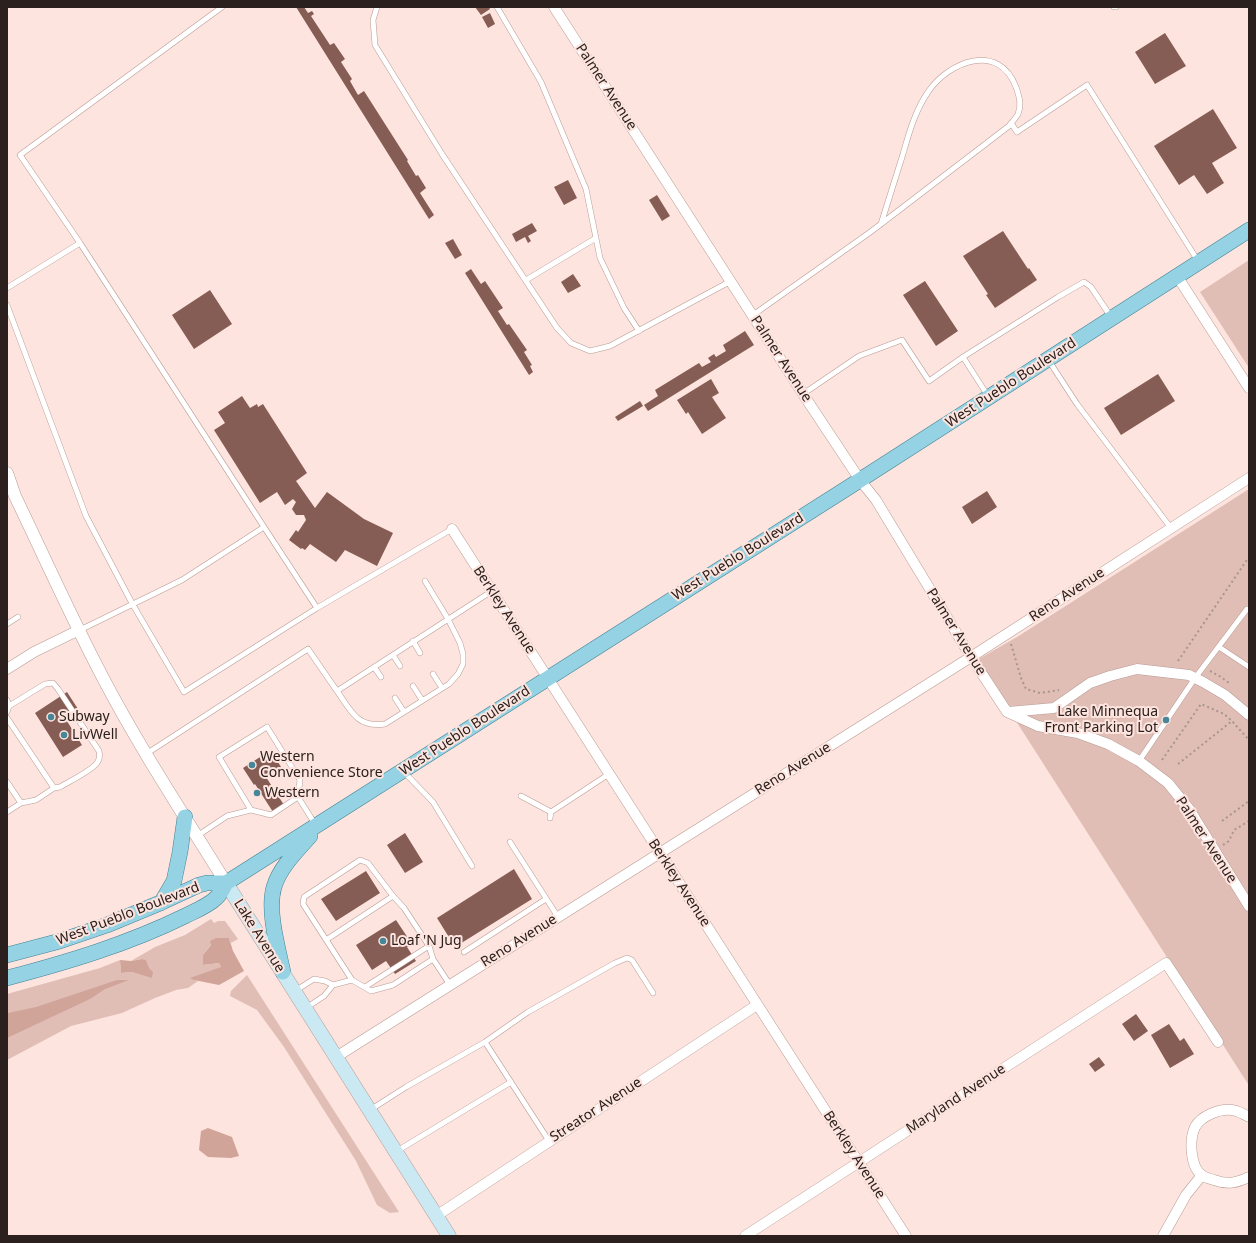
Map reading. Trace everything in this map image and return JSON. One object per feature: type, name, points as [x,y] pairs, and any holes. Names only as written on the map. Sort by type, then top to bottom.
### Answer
[{"type":"main road","name":"West Pueblo Boulevard","points":[[7,978],[115,946],[169,924],[210,903],[217,898],[226,883],[860,480],[1249,230]]},
{"type":"main road","points":[[160,903],[174,881],[185,817]]},
{"type":"main road","points":[[283,972],[273,916],[272,899],[274,887],[283,870],[317,826]]},
{"type":"main road","name":"West Pueblo Boulevard","points":[[7,955],[60,941],[107,925],[199,885],[207,883],[226,883]]},
{"type":"main road","name":"Lake Avenue","points":[[226,883],[449,1236]]},
{"type":"street","name":"Palmer Avenue","points":[[554,7],[860,480],[876,500],[971,657],[1007,712],[1038,726],[1078,733],[1108,744],[1139,761],[1168,783],[1190,809],[1249,906]]},
{"type":"street","points":[[1177,276],[1249,388]]},
{"type":"street","name":"Lake Avenue","points":[[7,473],[15,496],[102,677],[146,754],[226,883]]},
{"type":"street","name":"Reno Avenue","points":[[336,1057],[971,657],[1249,478]]},
{"type":"street","name":"Berkley Avenue","points":[[452,529],[906,1236]]},
{"type":"street","points":[[7,669],[34,652],[79,630]]},
{"type":"street","points":[[1007,712],[1054,708],[1090,683],[1137,669],[1189,675],[1225,695],[1249,715]]},
{"type":"street","name":"Maryland Avenue","points":[[745,1236],[1166,963],[1218,1042]]},
{"type":"street","name":"Streator Avenue","points":[[436,1216],[757,1004]]},
{"type":"street","points":[[1248,1116],[1232,1110],[1219,1111],[1205,1117],[1195,1127],[1191,1152],[1194,1164],[1202,1175],[1221,1182],[1237,1183],[1249,1177]]},
{"type":"street","points":[[1163,1236],[1186,1195],[1202,1175]]},
{"type":"lane","points":[[222,7],[20,155],[80,243],[317,608]]},
{"type":"lane","points":[[377,7],[373,20],[375,45],[442,154],[557,328],[571,343],[590,351],[610,346],[731,281]]},
{"type":"lane","points":[[497,7],[541,82],[586,190],[600,258],[624,308],[639,331]]},
{"type":"lane","points":[[753,315],[881,224],[1011,123],[1018,114],[1021,99],[1013,80],[998,64],[979,59],[960,64],[943,75],[928,92],[914,117],[881,224]]},
{"type":"lane","points":[[1011,123],[1017,132],[1087,85],[1199,262]]},
{"type":"lane","points":[[526,280],[596,238]]},
{"type":"lane","points":[[7,288],[80,243]]},
{"type":"lane","points":[[804,394],[859,356],[902,340],[928,381],[963,357],[1084,282],[1091,287],[1112,318]]},
{"type":"lane","points":[[7,305],[86,516],[133,605],[184,692],[317,608],[452,529]]},
{"type":"lane","points":[[963,357],[989,397]]},
{"type":"lane","points":[[1048,359],[1077,404],[1170,528]]},
{"type":"lane","points":[[79,630],[182,580],[264,527]]},
{"type":"lane","points":[[146,754],[308,649],[356,718],[375,726],[385,724],[448,684],[458,674],[463,664],[463,654],[460,643],[448,619],[425,581]]},
{"type":"lane","points":[[336,690],[492,591]]},
{"type":"lane","points":[[1139,761],[1195,678],[1247,609],[1249,610]]},
{"type":"lane","points":[[7,624],[18,617]]},
{"type":"lane","points":[[413,641],[420,653]]},
{"type":"lane","points":[[1219,647],[1249,667]]},
{"type":"lane","points":[[393,654],[400,666]]},
{"type":"lane","points":[[374,666],[381,677]]},
{"type":"lane","points":[[433,674],[442,688]]},
{"type":"lane","points":[[7,700],[8,709],[45,684],[53,683],[100,755],[93,767],[60,787],[54,788],[36,800],[21,803],[7,812]]},
{"type":"lane","points":[[413,686],[422,700]]},
{"type":"lane","points":[[394,698],[404,712]]},
{"type":"lane","points":[[7,718],[54,788]]},
{"type":"lane","points":[[251,810],[219,757],[267,728],[300,780],[298,797],[317,826]]},
{"type":"lane","points":[[403,771],[433,802],[472,866]]},
{"type":"lane","points":[[550,818],[551,812],[609,774]]},
{"type":"lane","points":[[7,782],[21,803]]},
{"type":"lane","points":[[521,796],[551,812]]},
{"type":"lane","points":[[197,836],[227,816],[251,810],[271,815],[298,797]]},
{"type":"lane","points":[[510,842],[558,917]]},
{"type":"lane","points":[[433,959],[392,985],[371,991],[352,980],[303,904],[304,897],[360,860],[368,863],[392,896],[404,908],[429,946],[433,959],[450,985]]},
{"type":"lane","points":[[326,940],[392,896]]},
{"type":"lane","points":[[464,952],[546,899]]},
{"type":"lane","points":[[365,987],[429,946]]},
{"type":"lane","points":[[370,1110],[406,1087],[485,1042],[528,1012],[615,963],[627,958],[632,960],[653,993]]},
{"type":"lane","points":[[294,991],[314,979],[325,981],[333,985]]},
{"type":"lane","points":[[305,1008],[324,996],[333,985],[352,980]]},
{"type":"lane","points":[[485,1042],[549,1141]]},
{"type":"lane","points":[[396,1152],[511,1082]]},
{"type":"path","points":[[1178,662],[1249,557]]},
{"type":"path","points":[[1162,760],[1201,704],[1224,714],[1249,740]]},
{"type":"path","points":[[1178,764],[1232,721]]},
{"type":"path","points":[[1222,821],[1249,800]]},
{"type":"path","points":[[1215,850],[1229,841],[1234,830],[1249,821]]},
{"type":"shaded area","points":[[1249,260],[1249,368],[1200,292]]},
{"type":"shaded area","points":[[1249,489],[1248,1084],[977,660],[1017,637]]},
{"type":"shaded area","points":[[211,919],[214,923],[218,921],[225,921],[238,939],[231,943],[229,938],[216,938],[203,955],[203,965],[219,963],[221,967],[194,980],[198,981],[188,988],[176,990],[122,1013],[71,1026],[7,1060],[7,994],[100,968],[120,960],[121,973],[132,972],[151,977],[146,960],[141,959],[131,961],[155,947],[185,935]]},
{"type":"shaded area","points":[[216,938],[229,938],[233,951],[244,971],[219,985],[190,978],[221,967],[219,963],[203,965],[203,955],[211,945],[210,941]]},
{"type":"shaded area","points":[[142,959],[146,960],[149,968],[153,972],[152,978],[132,972],[121,973],[120,960],[131,961]]},
{"type":"shaded area","points":[[247,975],[399,1212],[390,1213],[377,1205],[356,1161],[284,1047],[257,1010],[230,996],[231,991]]},
{"type":"shaded area","points":[[117,980],[129,980],[105,989],[90,999],[7,1038],[8,1013],[36,1007]]},
{"type":"shaded area","points":[[208,1128],[232,1137],[239,1156],[231,1158],[208,1157],[199,1150],[201,1131]]},
{"type":"building","points":[[296,7],[304,7],[308,13],[312,11],[314,14],[311,16],[330,45],[334,43],[345,59],[341,62],[352,79],[350,81],[358,95],[364,91],[408,160],[407,161],[416,176],[418,175],[426,188],[420,193],[434,215],[429,219]]},
{"type":"building","points":[[475,7],[489,7],[490,9],[481,15]]},
{"type":"building","points":[[490,13],[495,24],[488,28],[482,17]]},
{"type":"building","points":[[1165,33],[1186,66],[1155,84],[1135,52]]},
{"type":"building","points":[[1213,109],[1237,148],[1212,163],[1224,183],[1207,194],[1194,175],[1179,185],[1154,146]]},
{"type":"building","points":[[568,180],[577,198],[564,205],[554,187]]},
{"type":"building","points":[[657,195],[670,216],[662,221],[649,200]]},
{"type":"building","points":[[532,223],[537,231],[528,236],[531,241],[528,243],[525,237],[516,242],[512,234]]},
{"type":"building","points":[[1003,231],[1037,280],[995,308],[986,295],[988,294],[963,256]]},
{"type":"building","points":[[453,239],[462,255],[455,259],[445,243]]},
{"type":"building","points":[[471,269],[481,284],[485,281],[503,308],[498,311],[527,350],[524,352],[532,365],[530,366],[533,372],[529,375],[465,273]]},
{"type":"building","points":[[573,274],[581,286],[568,293],[561,282]]},
{"type":"building","points":[[925,281],[958,331],[936,346],[903,295]]},
{"type":"building","points":[[210,290],[232,324],[194,349],[172,315]]},
{"type":"building","points":[[745,331],[754,345],[648,411],[644,405],[658,396],[655,390],[699,363],[702,367],[711,362],[708,358],[714,354],[716,357],[726,351],[723,345]]},
{"type":"building","points":[[1158,374],[1175,401],[1121,435],[1104,408]]},
{"type":"building","points":[[711,379],[719,393],[712,397],[726,418],[702,434],[688,412],[686,414],[677,400]]},
{"type":"building","points":[[242,396],[250,408],[257,404],[258,407],[263,404],[307,473],[296,481],[315,508],[327,492],[364,519],[393,533],[377,566],[345,550],[336,562],[310,544],[305,550],[302,548],[301,549],[289,540],[296,530],[298,532],[306,520],[304,515],[296,515],[292,509],[296,502],[293,499],[285,505],[277,492],[260,503],[214,430],[225,423],[218,412]]},
{"type":"building","points":[[640,401],[643,406],[618,421],[615,417]]},
{"type":"building","points":[[987,491],[997,507],[972,524],[962,507]]},
{"type":"building","points":[[67,692],[78,709],[65,718],[82,745],[63,757],[35,713]]},
{"type":"building","points":[[271,750],[281,767],[266,777],[284,805],[273,812],[243,768]]},
{"type":"building","points":[[405,833],[423,862],[405,873],[387,845]]},
{"type":"building","points":[[514,869],[532,899],[455,947],[437,918]]},
{"type":"building","points":[[366,871],[380,893],[336,921],[321,899]]},
{"type":"building","points":[[396,920],[412,944],[407,947],[416,961],[395,974],[386,961],[372,970],[356,945]]},
{"type":"building","points":[[1136,1014],[1148,1031],[1134,1041],[1122,1024]]},
{"type":"building","points":[[1169,1024],[1180,1041],[1184,1038],[1194,1054],[1170,1068],[1151,1035]]},
{"type":"building","points":[[1099,1057],[1105,1065],[1095,1072],[1089,1064]]},
{"type":"place","name":"Subway","points":[[51,717]]},
{"type":"place","name":"Lake Minnequa Front Parking Lot","points":[[1166,720]]},
{"type":"place","name":"LivWell","points":[[64,735]]},
{"type":"place","name":"Western Convenience Store","points":[[252,765]]},
{"type":"place","name":"Western","points":[[257,793]]},
{"type":"place","name":"Loaf 'N Jug","points":[[383,941]]}]
